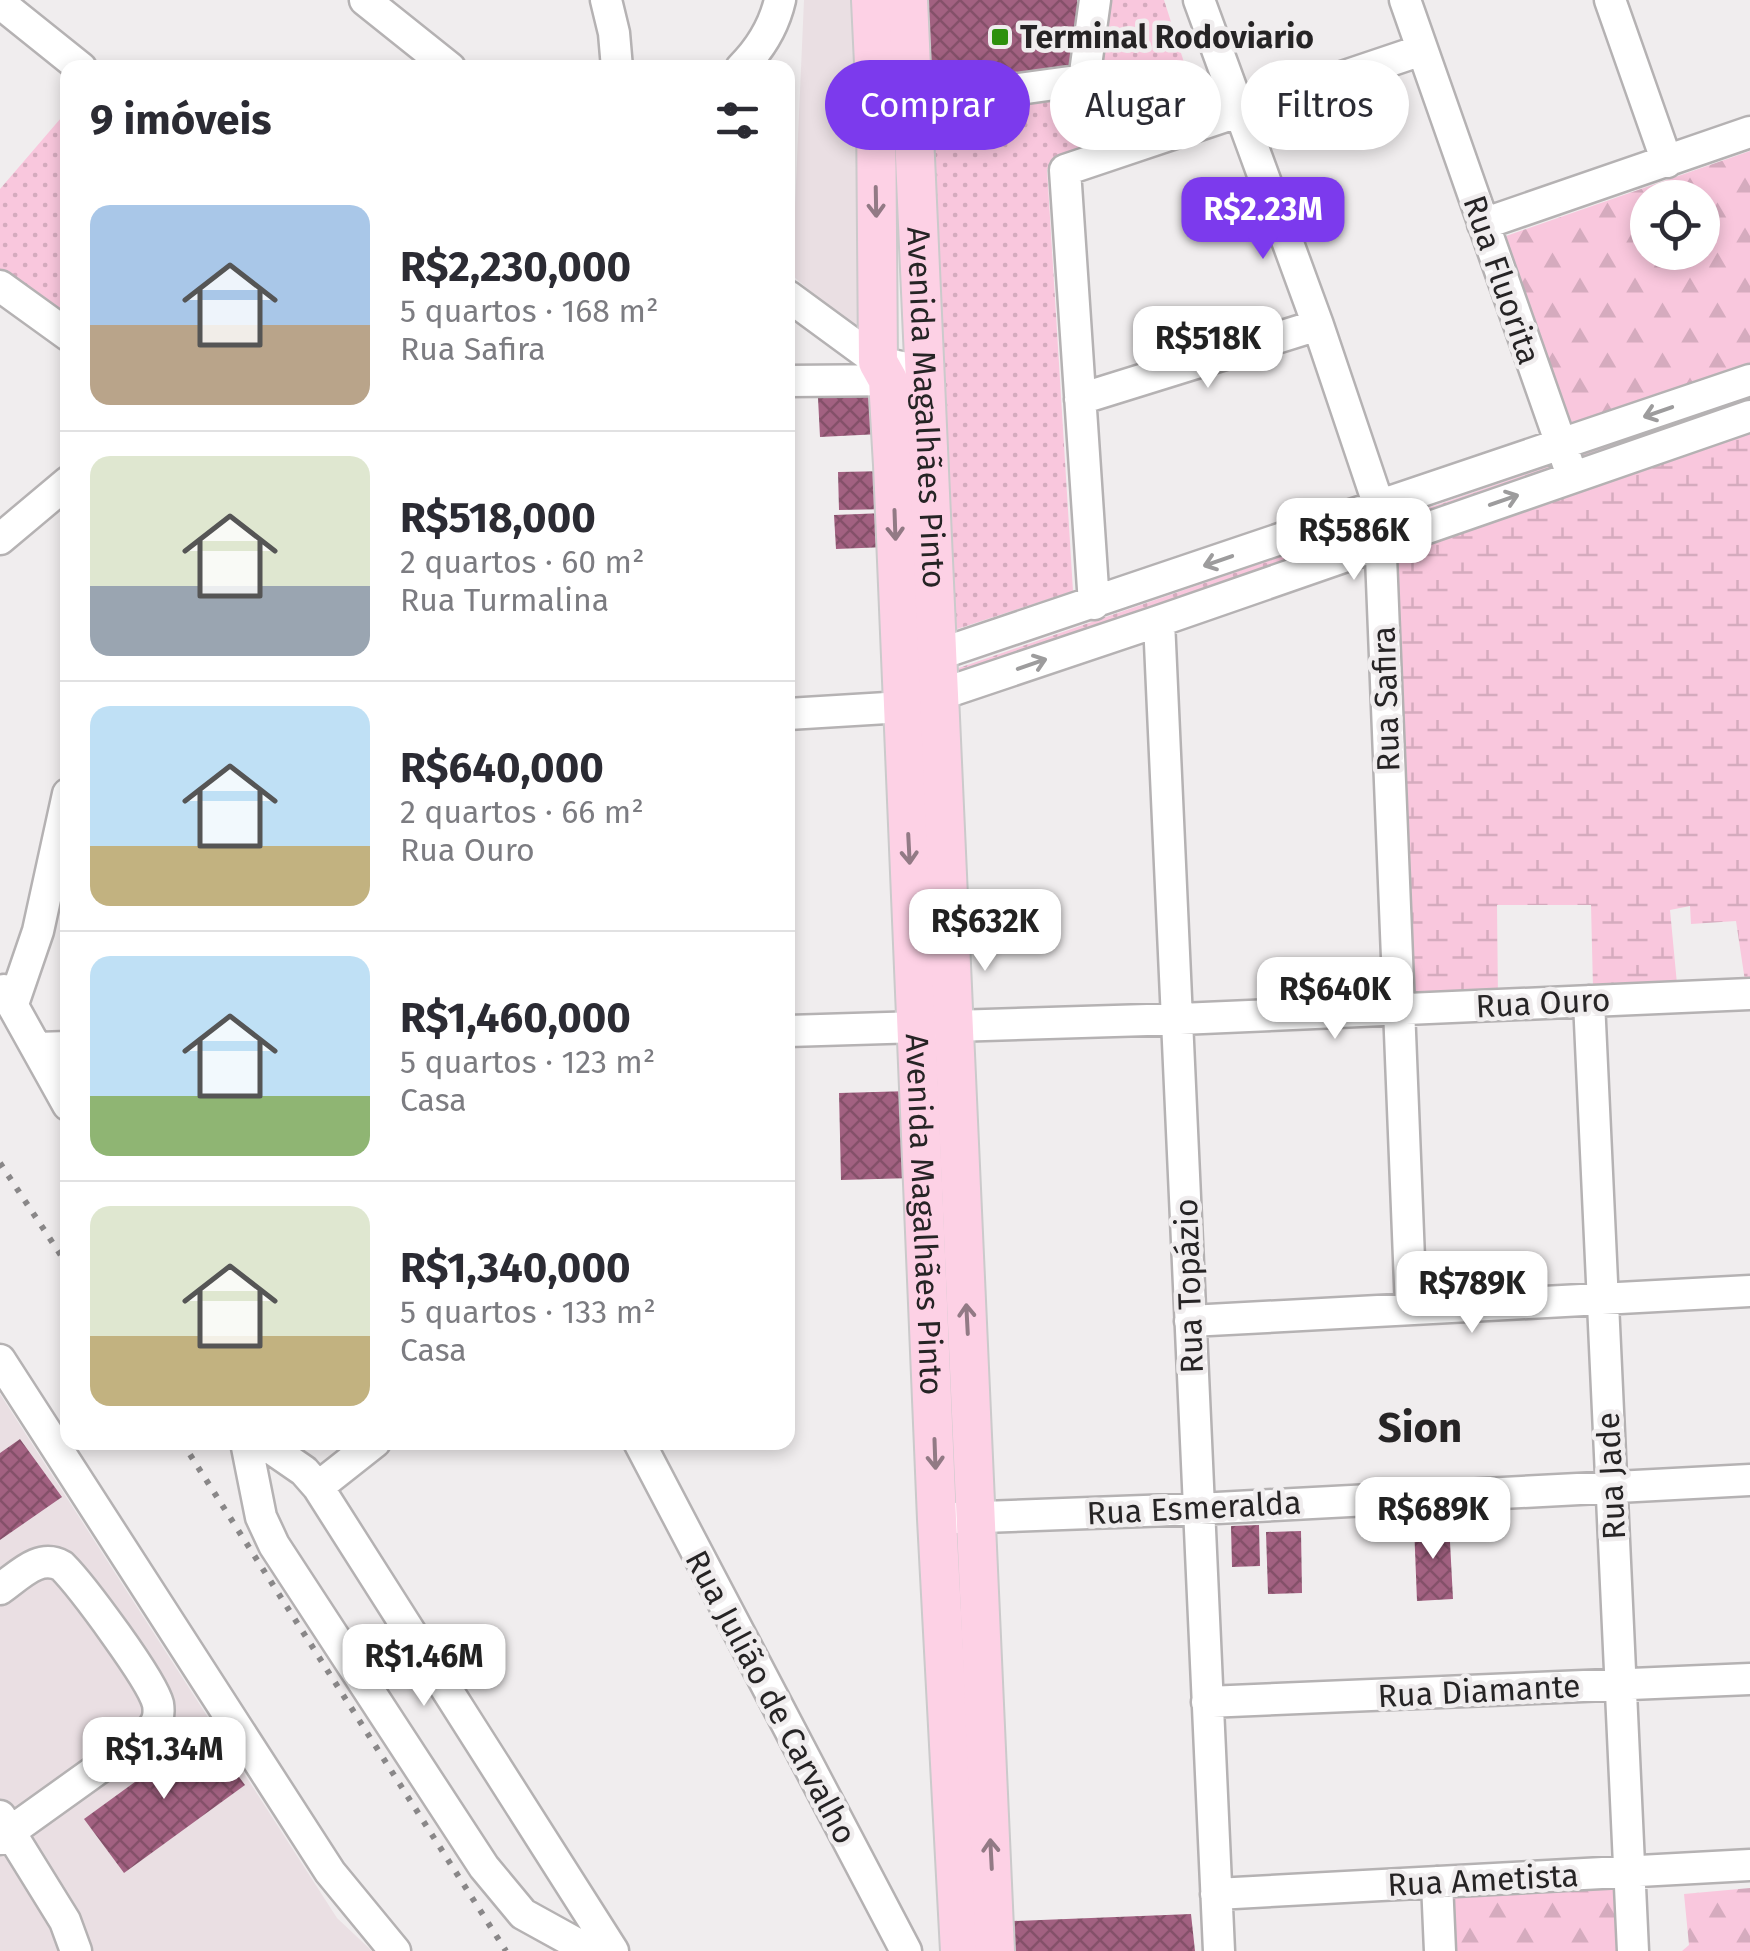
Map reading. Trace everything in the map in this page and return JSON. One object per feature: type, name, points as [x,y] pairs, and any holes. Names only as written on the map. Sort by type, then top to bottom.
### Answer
[{"type":"main road","name":"Avenida Magalhães Pinto","points":[[871,0],[884,60]]},
{"type":"main road","name":"Avenida Magalhães Pinto","points":[[900,60],[908,0]]},
{"type":"main road","name":"Avenida Magalhães Pinto","points":[[896,150],[919,661],[903,706],[929,897],[935,1026],[976,1517],[995,1951]]},
{"type":"main road","name":"Avenida Magalhães Pinto","points":[[919,661],[939,695],[929,897]]},
{"type":"main road","name":"Avenida Magalhães Pinto","points":[[935,1026],[937,1519],[960,1951]]},
{"type":"street","points":[[365,0],[440,60]]},
{"type":"street","points":[[606,0],[616,60]]},
{"type":"street","points":[[749,60],[776,16],[780,0]]},
{"type":"street","points":[[1030,87],[1084,80],[1095,0]]},
{"type":"street","name":"Rua Safira","points":[[1199,0],[1318,325],[1379,506],[1411,1309]]},
{"type":"street","name":"Rua Fluorita","points":[[1406,0],[1573,476]]},
{"type":"street","points":[[1610,0],[1667,162]]},
{"type":"street","points":[[12,14],[71,60]]},
{"type":"street","points":[[1094,604],[1065,170],[1422,50]]},
{"type":"street","points":[[1483,224],[1750,132]]},
{"type":"street","points":[[0,286],[60,330]]},
{"type":"street","points":[[795,301],[904,374]]},
{"type":"street","points":[[1080,399],[1318,325]]},
{"type":"street","points":[[795,381],[904,374]]},
{"type":"street","points":[[919,661],[1750,380]]},
{"type":"street","points":[[795,714],[903,706],[939,695],[1750,416]]},
{"type":"street","points":[[0,539],[60,489]]},
{"type":"street","name":"Rua Topázio","points":[[1159,621],[1180,1019],[1219,1951]]},
{"type":"street","points":[[60,831],[38,931],[7,994],[52,1047],[60,1076]]},
{"type":"street","name":"Rua Ouro","points":[[795,1031],[1180,1019],[1750,994]]},
{"type":"street","name":"Rua Jade","points":[[1589,1001],[1633,1951]]},
{"type":"street","points":[[1190,1320],[1750,1291]]},
{"type":"street","points":[[0,1360],[330,1872],[394,1951]]},
{"type":"street","points":[[248,1450],[261,1517],[274,1545],[484,1867],[523,1914],[590,1951]]},
{"type":"street","points":[[273,1450],[318,1487],[613,1951]]},
{"type":"street","points":[[318,1487],[365,1450]]},
{"type":"street","name":"Rua Julião de Carvalho","points":[[643,1450],[906,1951]]},
{"type":"street","points":[[660,1450],[661,1488]]},
{"type":"street","name":"Rua Esmeralda","points":[[937,1519],[1198,1510],[1750,1480]]},
{"type":"street","points":[[0,1589],[39,1563],[53,1560],[62,1566],[144,1676],[159,1707],[156,1725],[148,1733],[4,1829],[71,1932],[76,1951]]},
{"type":"street","name":"Rua Diamante","points":[[1207,1702],[1750,1678]]},
{"type":"street","name":"Rua Ametista","points":[[1216,1894],[1750,1865]]},
{"type":"street","points":[[1436,1882],[1440,1951]]},
{"type":"shaded area","points":[[804,0],[859,0],[861,60],[825,60],[825,150],[863,150],[869,344],[795,278]]},
{"type":"shaded area","points":[[0,1394],[337,1918],[372,1951],[0,1951],[0,1540],[62,1497],[20,1439],[0,1453]]},
{"type":"green space","points":[[1110,0],[1164,0],[1183,60],[1102,60]]},
{"type":"green space","points":[[1050,101],[1050,150],[1093,150],[1047,169],[1073,591],[936,636],[924,150],[1030,150],[1030,103]]},
{"type":"green space","points":[[60,119],[60,330],[0,286],[0,189]]},
{"type":"green space","points":[[1750,151],[1750,366],[1566,429],[1506,236],[1630,193],[1630,270],[1720,270],[1720,180],[1667,180]]},
{"type":"green space","points":[[1750,397],[1750,408],[1394,531],[1390,521]]},
{"type":"green space","points":[[1750,423],[1750,981],[1745,981],[1736,921],[1691,924],[1690,906],[1670,910],[1677,984],[1593,988],[1591,905],[1497,905],[1498,999],[1407,1003],[1387,554]]},
{"type":"green space","points":[[1366,527],[1372,541],[952,684],[950,671]]},
{"type":"green space","points":[[1629,1871],[1633,1951],[1440,1951],[1437,1882]]},
{"type":"green space","points":[[1750,1888],[1750,1951],[1682,1951],[1689,1945],[1684,1894]]},
{"type":"building","name":"Terminal Rodoviario","points":[[921,0],[1077,0],[1077,60],[1050,60],[1050,77],[1030,80],[1030,60],[924,60]]},
{"type":"building","points":[[878,396],[880,434],[820,437],[818,398]]},
{"type":"building","points":[[890,471],[891,509],[839,510],[838,472]]},
{"type":"building","points":[[885,513],[887,547],[836,549],[834,515]]},
{"type":"building","points":[[911,1091],[913,1178],[841,1180],[839,1093]]},
{"type":"building","points":[[20,1439],[62,1497],[0,1540],[0,1453]]},
{"type":"building","points":[[1449,1523],[1453,1599],[1417,1601],[1414,1525]]},
{"type":"building","points":[[1259,1525],[1260,1566],[1232,1567],[1231,1526]]},
{"type":"building","points":[[1301,1531],[1302,1593],[1268,1594],[1266,1532]]},
{"type":"building","points":[[205,1731],[245,1785],[124,1873],[84,1819]]},
{"type":"building","points":[[1191,1914],[1195,1951],[1014,1951],[1013,1921]]},
{"type":"railway","points":[[0,1163],[60,1254]]},
{"type":"railway","points":[[187,1450],[506,1951]]},
{"type":"place","name":"Terminal Rodoviario","points":[[1000,37]]},
{"type":"district","name":"Sion","points":[[1420,1427]]}]
